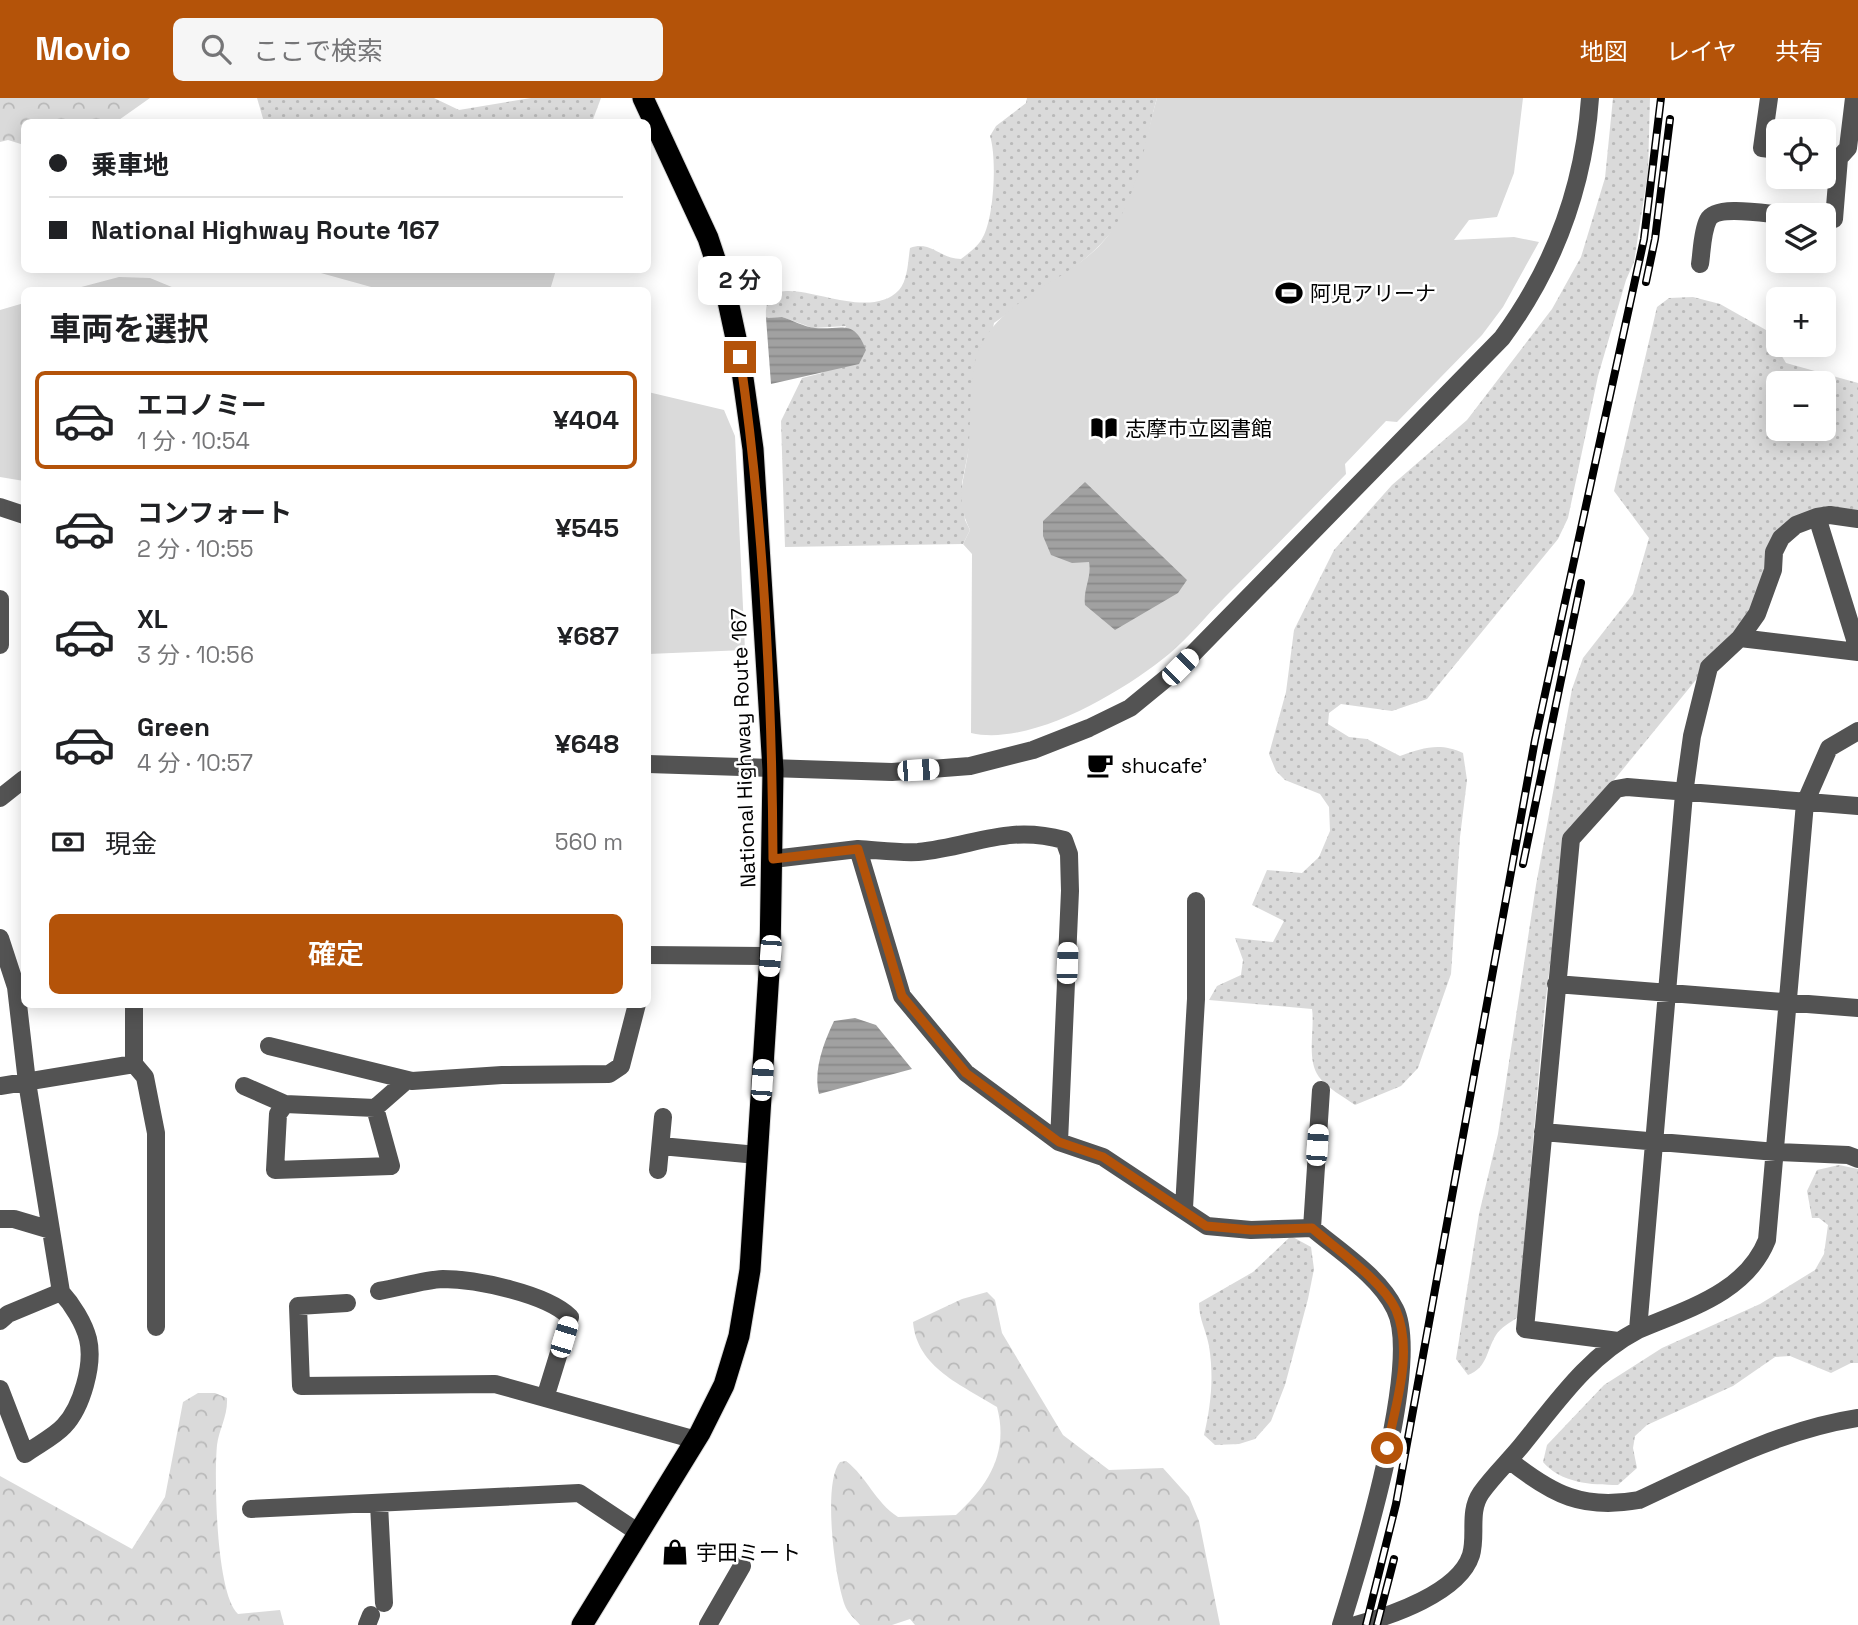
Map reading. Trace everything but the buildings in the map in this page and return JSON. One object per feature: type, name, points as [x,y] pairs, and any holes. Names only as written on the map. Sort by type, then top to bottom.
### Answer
[{"type":"highway","name":"National Highway Route 167","points":[[582,1625],[696,1440],[724,1385],[739,1336],[750,1270],[770,956],[773,770],[753,449],[740,357],[726,292],[708,238],[643,98]]},
{"type":"street","points":[[651,764],[892,772],[970,766],[1033,750],[1130,708],[1180,667],[1502,338],[1519,314],[1554,251],[1571,208],[1583,158],[1590,98]]},
{"type":"street","points":[[1766,119],[1769,98]]},
{"type":"street","points":[[1836,154],[1848,148],[1853,98]]},
{"type":"street","points":[[1766,119],[1762,148],[1766,148]]},
{"type":"street","points":[[1700,264],[1707,221],[1713,214],[1723,211],[1766,214]]},
{"type":"street","points":[[0,508],[21,514]]},
{"type":"street","points":[[1638,1330],[1684,794],[1692,736],[1709,667],[1740,638],[1757,614],[1773,570],[1774,552],[1781,538],[1797,525],[1817,517],[1830,515],[1858,519]]},
{"type":"street","points":[[1740,638],[1858,650],[1817,517]]},
{"type":"street","points":[[0,599],[0,645]]},
{"type":"street","points":[[1356,1625],[1406,1608],[1433,1593],[1463,1570],[1471,1554],[1471,1528],[1479,1495],[1581,1374],[1618,1340],[1715,1296],[1756,1265],[1767,1240],[1805,803],[1829,748],[1858,732]]},
{"type":"street","points":[[0,798],[21,781]]},
{"type":"street","points":[[1618,1340],[1606,1336],[1525,1329],[1571,839],[1616,789],[1627,787],[1684,794],[1858,806]]},
{"type":"street","points":[[773,859],[858,849],[916,852],[997,835],[1035,832],[1064,840],[1069,853],[1070,891],[1059,1142]]},
{"type":"street","points":[[858,849],[902,996],[966,1073],[1059,1142],[1103,1157],[1206,1226],[1312,1228],[1380,1289],[1396,1309],[1402,1337],[1403,1368],[1371,1528],[1341,1625]]},
{"type":"street","points":[[1184,1209],[1196,999],[1196,901]]},
{"type":"street","points":[[0,938],[16,987],[27,1082],[61,1292],[69,1300],[88,1339],[88,1361],[79,1403],[64,1426],[25,1454],[0,1390]]},
{"type":"street","points":[[651,955],[770,956]]},
{"type":"street","points":[[1556,984],[1858,1008]]},
{"type":"street","points":[[134,1008],[134,1064],[145,1077],[156,1133],[156,1327]]},
{"type":"street","points":[[269,1046],[407,1080],[610,1074],[621,1066],[636,1008]]},
{"type":"street","points":[[0,1086],[134,1064]]},
{"type":"street","points":[[244,1086],[285,1104],[375,1108],[407,1080]]},
{"type":"street","points":[[1312,1228],[1321,1090]]},
{"type":"street","points":[[285,1104],[278,1114],[275,1170],[391,1166],[375,1108]]},
{"type":"street","points":[[658,1170],[663,1117]]},
{"type":"street","points":[[1543,1132],[1776,1152],[1848,1155],[1858,1159]]},
{"type":"street","points":[[661,1146],[757,1155]]},
{"type":"street","points":[[0,1219],[14,1219],[51,1230]]},
{"type":"street","points":[[379,1291],[443,1279],[504,1288],[560,1307],[570,1317],[545,1398]]},
{"type":"street","points":[[0,1321],[8,1314],[61,1292]]},
{"type":"street","points":[[347,1304],[298,1306],[301,1386],[495,1384],[696,1440]]},
{"type":"street","points":[[1509,1460],[1539,1483],[1562,1495],[1580,1501],[1622,1503],[1640,1500],[1738,1453],[1824,1423],[1858,1418]]},
{"type":"street","points":[[251,1509],[579,1493],[639,1533]]},
{"type":"street","points":[[374,1614],[379,1504]]},
{"type":"street","points":[[708,1625],[742,1566]]},
{"type":"green space","points":[[0,98],[150,98],[120,119],[21,119],[21,144],[8,140],[0,142]]},
{"type":"green space","points":[[257,98],[434,98],[459,110],[531,98],[601,98],[593,119],[263,119]]},
{"type":"green space","points":[[1027,98],[1157,98],[1135,191],[1118,223],[1088,256],[1070,271],[994,323],[962,483],[965,520],[970,530],[963,544],[785,547],[781,421],[802,378],[822,373],[846,326],[813,328],[782,317],[766,318],[769,300],[780,292],[796,291],[862,303],[882,300],[902,286],[910,248],[924,246],[961,259],[968,254],[982,239],[990,214],[994,171],[990,136],[996,126],[1026,103]]},
{"type":"green space","points":[[1157,98],[1523,98],[1514,173],[1497,217],[1469,220],[1454,240],[1514,237],[1539,242],[1503,307],[1482,335],[1397,422],[1386,421],[1345,464],[1346,474],[1169,654],[1128,684],[1076,713],[1021,732],[995,735],[971,733],[972,554],[963,544],[970,530],[961,497],[969,443],[971,388],[976,358],[985,337],[999,320],[1016,305],[1092,253],[1118,222],[1139,170]]},
{"type":"green space","points":[[1613,98],[1650,98],[1648,172],[1634,262],[1626,280],[1598,376],[1568,518],[1558,539],[1427,699],[1392,711],[1341,704],[1329,713],[1328,724],[1349,737],[1367,739],[1400,756],[1439,747],[1463,753],[1467,780],[1460,837],[1451,974],[1418,1068],[1401,1086],[1355,1105],[1326,1085],[1315,1070],[1312,1053],[1312,1009],[1209,1000],[1217,986],[1241,975],[1243,960],[1235,938],[1273,942],[1284,921],[1252,905],[1267,870],[1302,873],[1319,857],[1330,831],[1329,807],[1320,794],[1285,780],[1276,771],[1269,754],[1286,692],[1294,630],[1334,550],[1392,485],[1467,420],[1552,309],[1581,257],[1605,178]]},
{"type":"green space","points":[[321,273],[555,273],[551,287],[371,287]]},
{"type":"green space","points":[[119,277],[150,278],[172,287],[81,287]]},
{"type":"green space","points":[[1693,297],[1720,304],[1766,330],[1766,357],[1782,357],[1786,363],[1815,371],[1766,371],[1766,441],[1836,441],[1836,377],[1858,383],[1858,512],[1825,512],[1766,552],[1763,578],[1749,615],[1583,818],[1570,826],[1566,834],[1544,1014],[1518,1317],[1498,1332],[1483,1363],[1468,1375],[1456,1359],[1479,1214],[1498,1134],[1536,885],[1572,689],[1583,658],[1633,594],[1649,538],[1614,491],[1657,307],[1669,298]]},
{"type":"green space","points":[[21,304],[21,480],[0,477],[0,310]]},
{"type":"green space","points":[[651,393],[724,410],[735,436],[745,650],[651,654]]},
{"type":"green space","points":[[1839,1165],[1858,1169],[1858,1363],[1851,1363],[1831,1373],[1790,1356],[1775,1357],[1733,1386],[1647,1425],[1635,1436],[1633,1448],[1637,1468],[1618,1485],[1568,1479],[1550,1469],[1543,1462],[1547,1445],[1604,1385],[1662,1348],[1760,1304],[1815,1270],[1824,1254],[1828,1225],[1819,1218],[1812,1218],[1807,1191],[1817,1170]]},
{"type":"green space","points":[[1291,1236],[1311,1247],[1314,1269],[1285,1385],[1271,1421],[1255,1439],[1239,1444],[1215,1445],[1204,1435],[1210,1402],[1211,1369],[1209,1346],[1199,1303],[1253,1272]]},
{"type":"green space","points":[[987,1292],[995,1300],[1002,1333],[1063,1435],[1109,1470],[1163,1468],[1189,1497],[1199,1521],[1220,1625],[915,1625],[910,1619],[892,1625],[860,1625],[847,1610],[838,1577],[832,1533],[832,1490],[840,1462],[846,1461],[853,1467],[883,1504],[898,1517],[956,1515],[978,1492],[993,1467],[1000,1439],[997,1407],[956,1383],[932,1363],[916,1338],[913,1322],[962,1299]]},
{"type":"green space","points":[[198,1393],[215,1393],[227,1398],[217,1445],[216,1483],[221,1560],[231,1602],[238,1614],[280,1610],[284,1625],[0,1625],[0,1476],[132,1549],[165,1497],[183,1402]]},
{"type":"shaded area","points":[[782,317],[811,327],[840,327],[852,330],[857,333],[866,350],[859,364],[771,384],[766,318]]},
{"type":"shaded area","points":[[1085,482],[1187,580],[1178,593],[1115,630],[1085,605],[1089,562],[1072,563],[1051,555],[1043,536],[1043,521]]},
{"type":"shaded area","points":[[855,1018],[876,1025],[912,1069],[819,1094],[818,1066],[834,1021]]},
{"type":"railway","points":[[1366,1625],[1396,1504],[1535,740],[1644,239],[1661,98]]},
{"type":"railway","points":[[1646,282],[1655,239],[1670,119]]},
{"type":"railway","points":[[1523,864],[1581,583]]},
{"type":"railway","points":[[1377,1625],[1394,1559]]},
{"type":"place","name":"阿児アリーナ","points":[[1289,293]]},
{"type":"place","name":"志摩市立図書館","points":[[1104,428]]},
{"type":"place","name":"shucafe’","points":[[1100,765]]},
{"type":"place","name":"宇田ミート","points":[[675,1552]]},
{"type":"route","points":[[740,357],[753,449],[763,586],[773,770],[773,859],[858,849],[902,996],[966,1073],[1006,1105],[1059,1142],[1103,1157],[1130,1173],[1206,1226],[1251,1230],[1312,1228],[1362,1271],[1396,1309],[1402,1337],[1403,1368],[1387,1448]]}]
